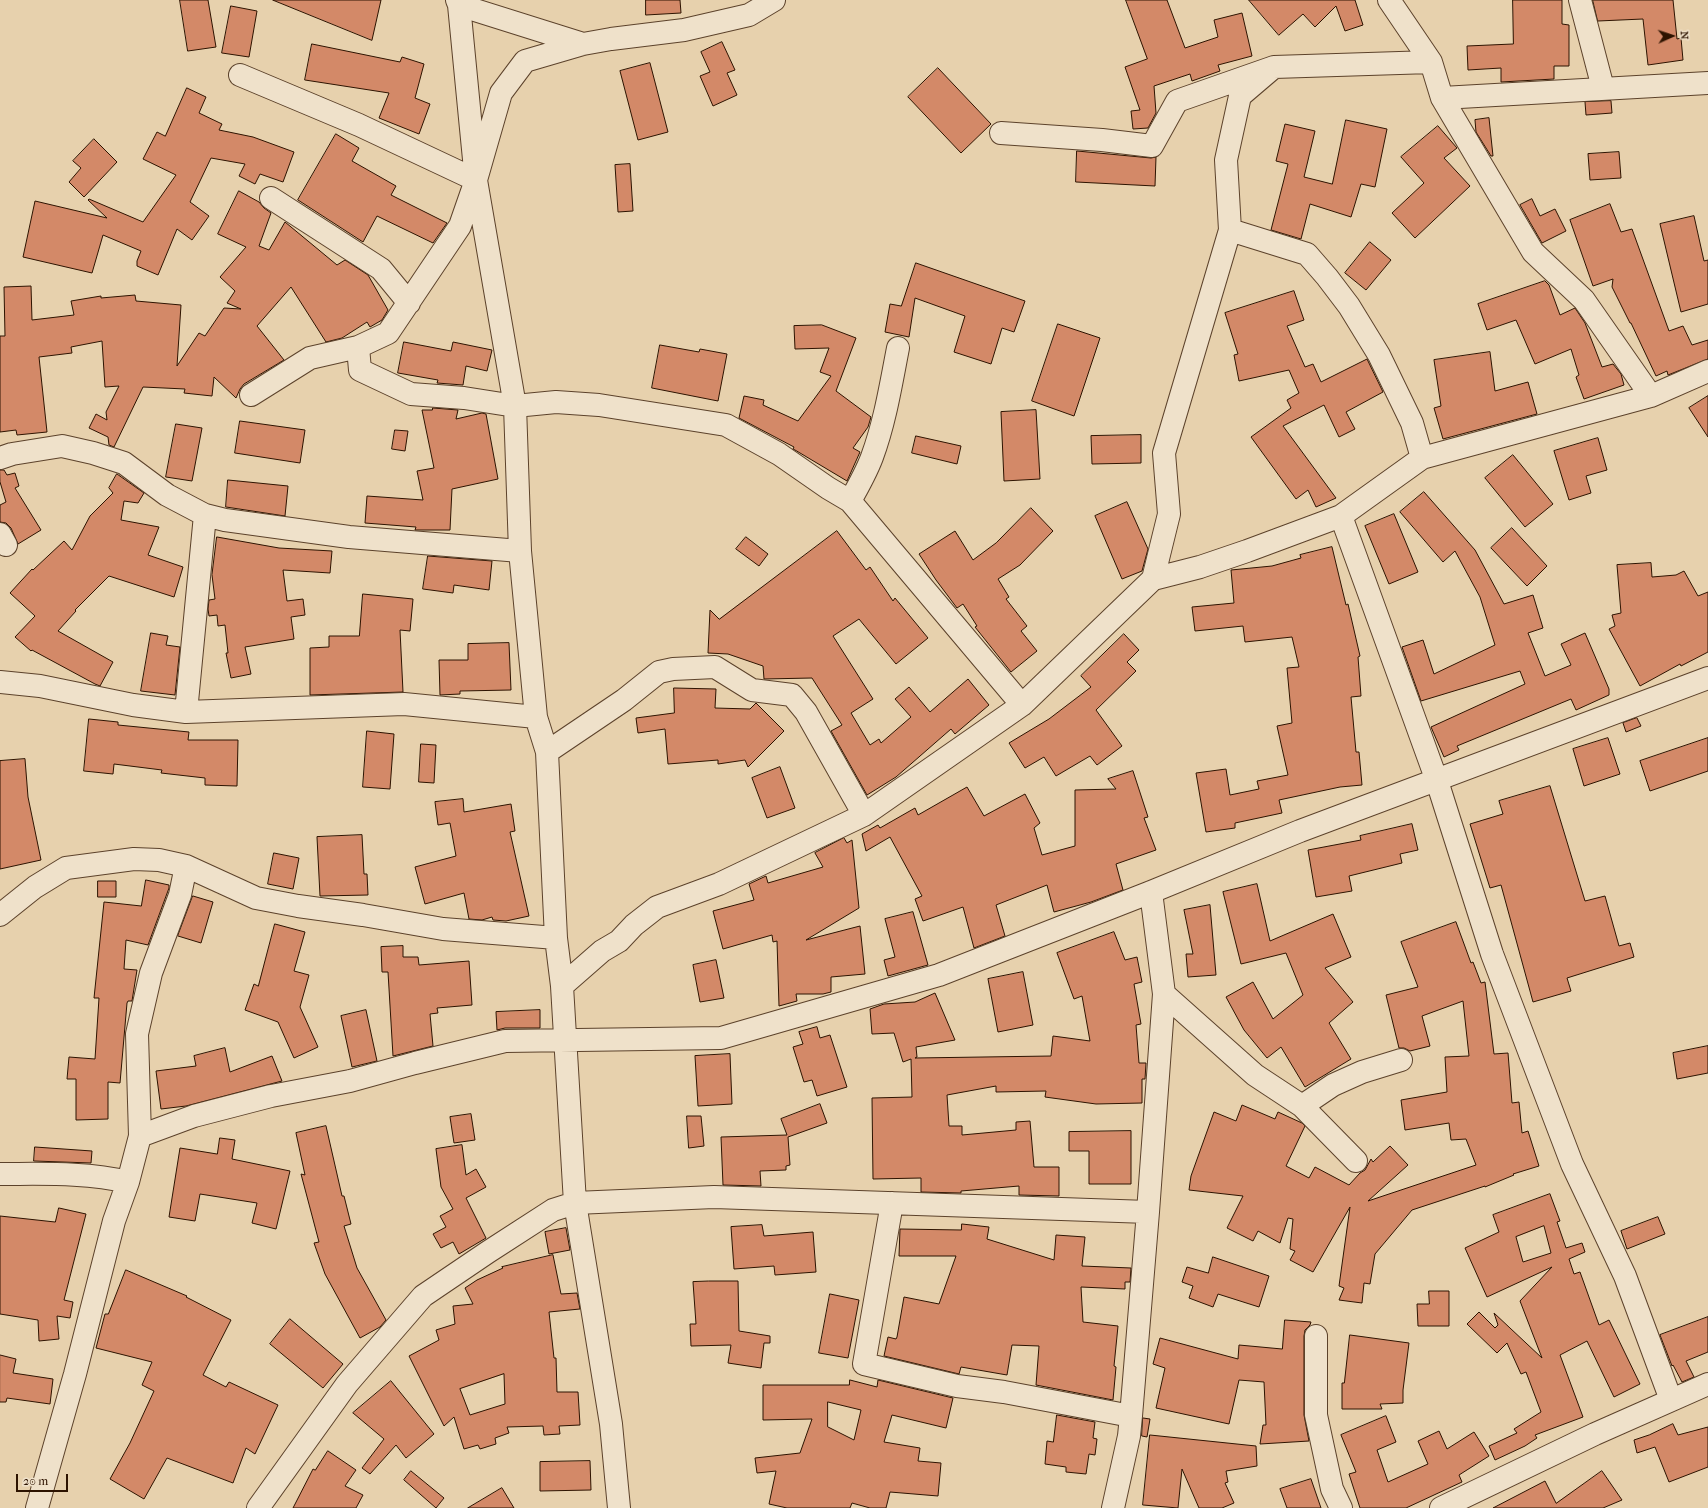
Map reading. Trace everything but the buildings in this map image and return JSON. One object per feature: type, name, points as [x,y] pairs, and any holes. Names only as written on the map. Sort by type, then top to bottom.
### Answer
[{"type":"street","points":[[251,395],[310,358],[358,347],[388,333],[460,226],[476,180],[501,93],[525,61],[582,44],[684,30],[750,14],[774,0]]},
{"type":"street","points":[[1389,0],[1431,62],[1442,98],[1533,252],[1584,300],[1651,396]]},
{"type":"street","points":[[1580,0],[1603,88]]},
{"type":"street","points":[[582,44],[458,2],[476,180],[515,406],[520,551],[536,717],[547,752],[556,938],[562,986],[566,1040],[575,1203],[611,1424],[619,1508]]},
{"type":"street","points":[[1001,133],[1102,140],[1152,146],[1177,101],[1274,67],[1431,62]]},
{"type":"street","points":[[1153,579],[1169,514],[1164,453],[1230,230],[1226,160],[1240,96],[1274,67]]},
{"type":"street","points":[[240,75],[359,125],[476,180]]},
{"type":"street","points":[[1442,98],[1708,83]]},
{"type":"street","points":[[271,198],[381,269],[409,303]]},
{"type":"street","points":[[1230,230],[1307,254],[1327,277],[1349,306],[1379,355],[1412,423],[1422,458]]},
{"type":"street","points":[[358,347],[360,370],[411,394],[464,398],[515,406],[556,402],[599,405],[726,425],[780,454],[828,488],[850,501],[1022,705]]},
{"type":"street","points":[[850,501],[873,456],[882,423],[898,348]]},
{"type":"street","points":[[562,986],[602,951],[619,940],[634,925],[657,907],[719,884],[864,815],[1022,705],[1153,579],[1200,567],[1247,552],[1341,516],[1422,458],[1651,396],[1708,371]]},
{"type":"street","points":[[0,458],[12,454],[62,446],[124,463],[167,495],[205,515],[225,520],[350,537],[520,551]]},
{"type":"street","points":[[186,712],[205,515]]},
{"type":"street","points":[[1341,516],[1437,781],[1492,954],[1572,1164],[1625,1276],[1671,1400]]},
{"type":"street","points":[[547,752],[624,700],[659,672],[673,668],[715,667],[752,690],[792,695],[806,712],[864,815]]},
{"type":"street","points":[[140,1136],[194,1116],[271,1096],[350,1081],[415,1062],[505,1041],[722,1038],[939,975],[1151,892],[1300,831],[1437,781],[1708,678]]},
{"type":"street","points":[[0,682],[40,686],[133,705],[186,712],[404,704],[536,717]]},
{"type":"street","points":[[0,915],[35,887],[66,868],[134,859],[159,860],[186,866],[256,898],[443,929],[556,938]]},
{"type":"street","points":[[37,1508],[114,1221],[128,1182],[140,1136],[137,1034],[151,973],[180,895],[186,866]]},
{"type":"street","points":[[1113,1508],[1129,1436],[1131,1416],[1164,994],[1151,892]]},
{"type":"street","points":[[1164,994],[1255,1075],[1302,1106],[1356,1161]]},
{"type":"street","points":[[1302,1106],[1333,1085],[1362,1072],[1401,1060]]},
{"type":"street","points":[[0,1174],[107,1177],[128,1182]]},
{"type":"street","points":[[258,1508],[347,1384],[423,1296],[553,1210],[575,1203],[714,1198],[1148,1212]]},
{"type":"street","points":[[892,1203],[864,1364],[957,1386],[1004,1392],[1131,1416]]},
{"type":"street","points":[[1316,1336],[1316,1415],[1332,1489],[1341,1508]]},
{"type":"street","points":[[1441,1508],[1708,1384]]}]
